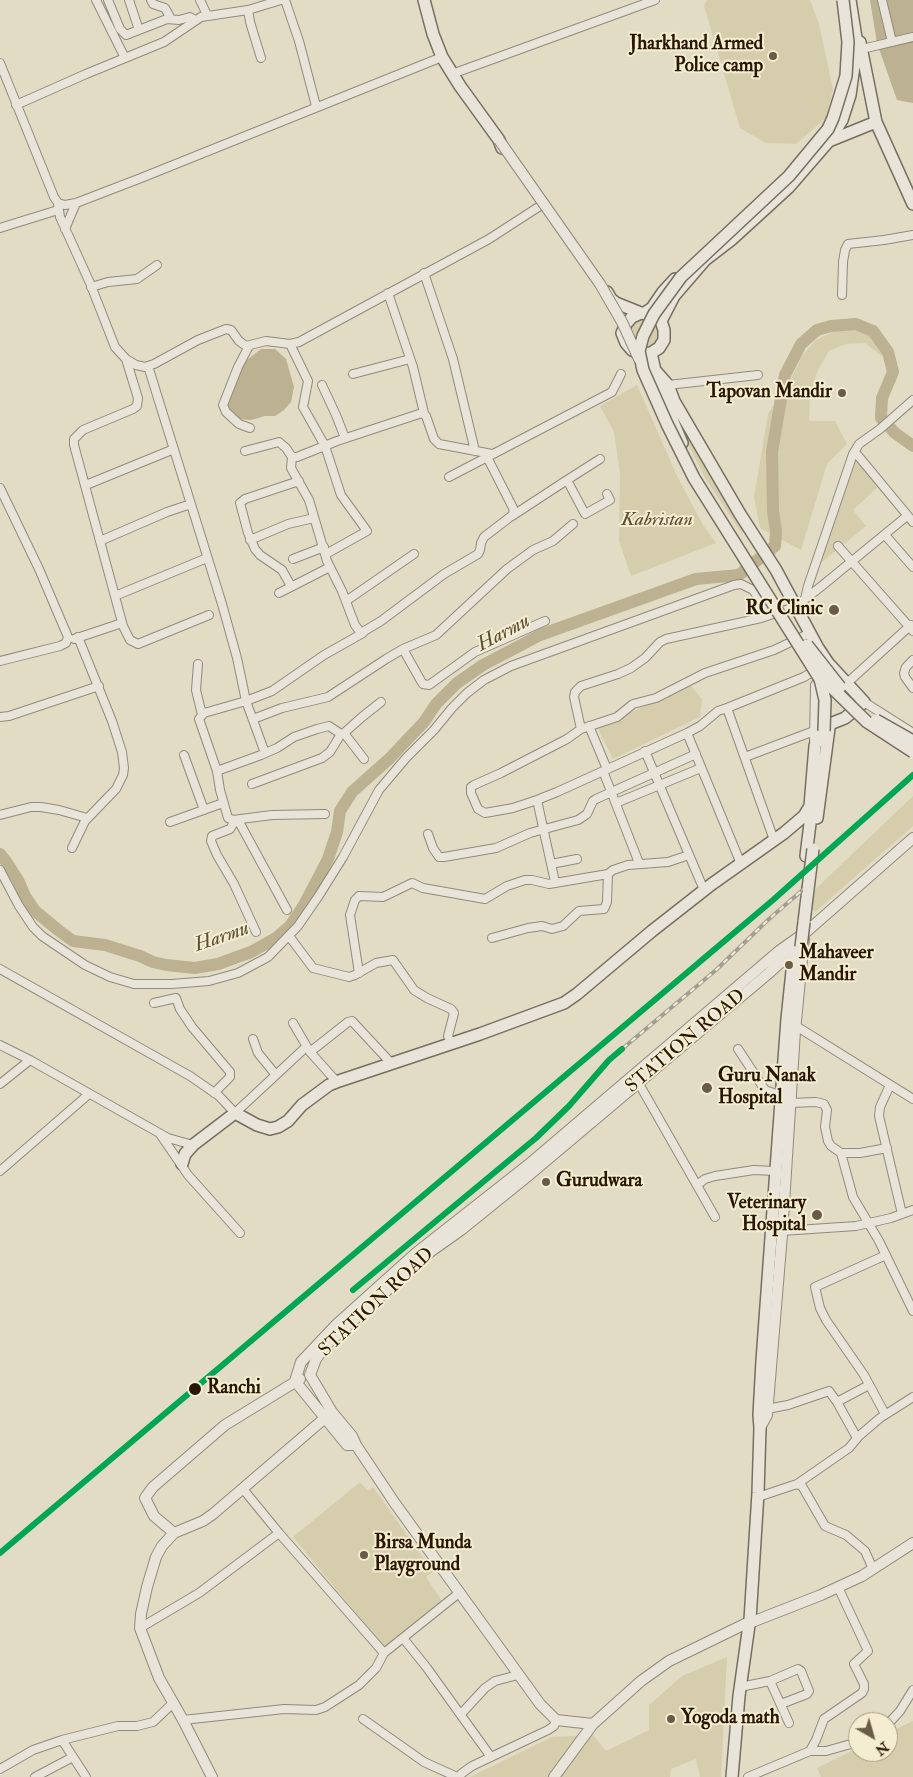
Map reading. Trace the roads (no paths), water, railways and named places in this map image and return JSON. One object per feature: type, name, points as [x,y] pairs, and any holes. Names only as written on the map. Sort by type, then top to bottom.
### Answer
[{"type":"main road","points":[[424,0],[433,34],[442,57],[452,74],[499,140],[512,150],[611,299],[616,303],[654,315],[661,322],[664,330],[664,340],[659,348],[651,353],[641,354],[632,350],[622,333]]},
{"type":"main road","points":[[622,333],[632,317],[652,308],[662,292],[772,188],[818,136],[830,117],[842,75],[846,40],[842,0]]},
{"type":"main road","points":[[732,1777],[740,1687],[749,1623],[758,1497],[762,1361],[788,1001],[795,949],[802,927],[824,700],[820,678],[694,478],[667,424],[640,360],[640,347],[647,327],[681,277],[782,183],[822,138],[828,128],[842,91],[846,68],[848,42],[842,0]]},
{"type":"main road","points":[[822,730],[830,710],[829,693],[824,677],[771,597],[694,472],[665,410],[646,356],[648,339],[656,321],[680,284],[785,185],[825,141],[837,121],[847,92],[854,47],[849,0]]},
{"type":"main road","points":[[849,0],[862,49],[876,122],[913,204]]},
{"type":"main road","points":[[661,322],[674,296],[705,260],[732,240],[775,200],[828,142],[842,120],[850,95],[857,44],[853,16]]},
{"type":"main road","points":[[828,142],[876,122]]},
{"type":"main road","points":[[499,140],[504,155],[595,283],[636,359],[672,440],[695,482],[791,624],[834,682],[875,719],[913,740]]},
{"type":"main road","points":[[651,353],[659,388],[680,440],[782,626],[824,681],[867,722],[913,752]]},
{"type":"main road","points":[[182,1164],[185,1154],[193,1145],[234,1113],[257,1125],[270,1129],[278,1127],[288,1121],[302,1105],[337,1082],[564,1002],[577,994],[704,890],[774,840],[804,816],[810,806],[815,746],[820,730],[845,718],[864,702],[828,663],[776,570],[740,514],[686,422],[674,401],[668,385],[654,369]]},
{"type":"main road","points":[[760,1428],[765,1407],[795,949]]},
{"type":"street","points":[[96,0],[125,58]]},
{"type":"street","points":[[108,0],[122,32],[126,34],[171,19],[178,20],[192,17],[195,20]]},
{"type":"street","points":[[129,0],[139,30]]},
{"type":"street","points":[[150,0],[153,4],[165,8],[171,19]]},
{"type":"street","points":[[200,0],[207,15]]},
{"type":"street","points":[[16,105],[164,42],[195,20],[207,15],[248,10],[283,0],[299,41],[316,106]]},
{"type":"street","points":[[452,74],[656,0]]},
{"type":"street","points":[[882,0],[892,42]]},
{"type":"street","points":[[248,10],[261,58]]},
{"type":"street","points":[[862,49],[913,37]]},
{"type":"street","points":[[0,228],[58,206],[76,203],[442,57]]},
{"type":"street","points":[[0,63],[58,206],[65,229],[115,347],[126,359],[139,366],[148,366],[198,340],[226,329],[231,330],[242,344],[249,346],[270,341],[290,344],[304,340],[489,239],[540,206]]},
{"type":"street","points":[[499,140],[600,284],[622,322],[640,360]]},
{"type":"street","points":[[65,229],[76,203]]},
{"type":"street","points":[[842,295],[843,262],[848,244],[913,235]]},
{"type":"street","points":[[91,287],[108,282],[137,279],[157,265]]},
{"type":"street","points":[[424,273],[453,359],[475,451]]},
{"type":"street","points":[[388,294],[410,359],[424,414],[436,442],[489,455],[514,508],[512,516]]},
{"type":"street","points":[[290,344],[308,381],[303,407],[324,446],[341,496],[367,531],[325,551],[293,559]]},
{"type":"street","points":[[249,346],[238,367],[223,405],[226,412],[238,424],[250,428]]},
{"type":"street","points":[[126,359],[138,398],[137,406],[133,410],[83,430],[74,439],[74,445],[122,623],[130,640],[138,644],[209,615]]},
{"type":"street","points":[[353,374],[410,359]]},
{"type":"street","points":[[148,366],[233,645],[246,701],[265,753]]},
{"type":"street","points":[[449,477],[612,392],[621,374]]},
{"type":"street","points":[[668,385],[758,375]]},
{"type":"street","points":[[322,385],[331,401],[345,438]]},
{"type":"street","points":[[805,599],[854,452],[859,444],[880,429],[913,400]]},
{"type":"street","points":[[292,458],[420,413],[424,414]]},
{"type":"street","points":[[245,451],[279,442],[286,448],[292,458],[292,468],[308,500],[330,568],[357,629],[363,633]]},
{"type":"street","points":[[86,486],[174,449]]},
{"type":"street","points":[[639,863],[611,792],[605,769],[582,725],[574,692],[581,686],[632,668],[660,642],[666,639],[795,607],[885,535],[910,519],[854,452]]},
{"type":"street","points":[[326,814],[272,815],[236,820],[227,817],[217,771],[199,723],[202,715],[246,701],[277,688],[324,656],[363,633],[444,574],[478,554],[484,537],[512,516],[600,459]]},
{"type":"street","points":[[567,480],[585,514],[610,500],[607,494]]},
{"type":"street","points":[[291,586],[282,570],[260,555],[250,540],[240,506],[242,500],[299,481]]},
{"type":"street","points":[[0,488],[68,632],[67,641]]},
{"type":"street","points":[[100,541],[167,512],[191,504]]},
{"type":"street","points":[[250,540],[282,526],[314,518]]},
{"type":"street","points":[[252,719],[282,708],[328,697],[403,649],[436,635],[507,569],[533,550],[553,541],[573,524]]},
{"type":"street","points":[[885,535],[913,567]]},
{"type":"street","points":[[838,546],[912,627],[846,684]]},
{"type":"street","points":[[346,601],[414,554]]},
{"type":"street","points":[[115,596],[207,558]]},
{"type":"street","points":[[279,593],[330,568]]},
{"type":"street","points":[[0,870],[19,906],[33,927],[42,936],[85,965],[110,977],[134,984],[172,984],[209,981],[242,972],[268,957],[288,936],[318,897],[379,790],[452,708],[484,680],[511,666],[734,585],[741,584],[753,590],[771,614]]},
{"type":"street","points":[[403,649],[421,681],[429,685],[475,652],[545,621]]},
{"type":"street","points":[[0,661],[60,646],[67,641],[122,623]]},
{"type":"street","points":[[810,633],[774,650],[705,674],[650,700],[633,704],[617,717],[585,728],[501,773],[474,785],[470,790],[478,809],[485,813],[513,808],[557,792],[687,733],[718,712],[804,677],[828,663]]},
{"type":"street","points":[[72,848],[87,818],[116,789],[123,775],[124,768],[122,752],[99,686],[78,638]]},
{"type":"street","points":[[913,660],[906,667],[904,677],[913,688]]},
{"type":"street","points":[[815,746],[822,730],[815,686],[828,663]]},
{"type":"street","points":[[198,664],[196,690],[202,715]]},
{"type":"street","points":[[0,717],[9,716],[99,686]]},
{"type":"street","points":[[252,784],[322,758],[330,752],[342,734],[381,702]]},
{"type":"street","points":[[864,702],[913,733]]},
{"type":"street","points":[[727,708],[774,840]]},
{"type":"street","points":[[217,771],[265,753],[294,737],[317,728],[329,726],[342,734],[364,759]]},
{"type":"street","points":[[745,757],[822,730]]},
{"type":"street","points":[[687,733],[741,864]]},
{"type":"street","points":[[645,751],[704,890]]},
{"type":"street","points":[[428,834],[439,857],[496,848],[582,817],[590,810],[593,801],[696,754]]},
{"type":"street","points":[[184,755],[204,810]]},
{"type":"street","points":[[616,803],[701,768]]},
{"type":"street","points":[[537,800],[542,830],[555,882]]},
{"type":"street","points":[[170,822],[223,802]]},
{"type":"street","points":[[0,815],[31,807],[41,807],[87,818]]},
{"type":"street","points":[[236,820],[287,910]]},
{"type":"street","points":[[236,820],[230,828],[212,836],[211,841],[234,884],[256,932]]},
{"type":"street","points":[[760,1428],[767,1415],[782,1231],[802,927],[913,838]]},
{"type":"street","points":[[358,973],[350,915],[355,900],[359,896],[383,897],[412,883],[423,888],[485,899],[507,886],[526,880],[545,884],[608,874],[619,867],[639,863],[668,862],[690,856]]},
{"type":"street","points":[[550,864],[577,859]]},
{"type":"street","points":[[492,938],[528,928],[542,926],[552,929],[558,928],[567,923],[579,911],[604,909],[607,902],[608,874]]},
{"type":"street","points":[[288,936],[313,968],[349,977],[376,963],[390,960],[396,962],[405,979],[414,990],[451,1009],[454,1013],[448,1036],[451,1043]]},
{"type":"street","points":[[760,1428],[757,1415],[779,1095],[795,949]]},
{"type":"street","points":[[295,1381],[301,1362],[337,1324],[409,1260],[528,1165],[628,1078],[795,949]]},
{"type":"street","name":"STATION ROAD","points":[[328,1415],[310,1374],[316,1359],[327,1344],[430,1252],[476,1218],[795,949]]},
{"type":"street","points":[[0,969],[190,1076],[214,1092],[234,1113],[276,1075],[348,1022],[352,1021],[391,1063]]},
{"type":"street","points":[[154,1003],[176,998],[180,1009],[192,1027],[230,1072],[230,1077],[214,1092]]},
{"type":"street","points":[[293,1023],[308,1050],[337,1082]]},
{"type":"street","points":[[796,1026],[913,1099]]},
{"type":"street","points":[[253,1039],[258,1053],[276,1075]]},
{"type":"street","points":[[0,1045],[168,1138],[193,1145]]},
{"type":"street","points":[[738,1048],[765,1090],[779,1095]]},
{"type":"street","points":[[0,1084],[30,1060]]},
{"type":"street","points":[[638,1082],[716,1217]]},
{"type":"street","points":[[890,1085],[879,1111],[880,1123],[902,1214]]},
{"type":"street","points":[[0,1171],[89,1094]]},
{"type":"street","points":[[790,1103],[816,1102],[824,1104],[827,1110],[825,1126],[828,1141],[831,1146],[841,1153],[860,1153],[887,1148]]},
{"type":"street","points":[[159,1132],[188,1175],[240,1233]]},
{"type":"street","points":[[841,1153],[853,1197],[886,1255],[913,1310]]},
{"type":"street","points":[[697,1185],[705,1179],[715,1176],[754,1170],[775,1171]]},
{"type":"street","points":[[782,1231],[847,1227],[869,1223],[913,1210]]},
{"type":"street","points":[[885,1414],[869,1385],[823,1315],[815,1286],[886,1255]]},
{"type":"street","points":[[174,1533],[154,1516],[145,1498],[153,1486],[225,1425],[295,1381],[310,1374]]},
{"type":"street","points":[[295,1381],[328,1415],[348,1445],[356,1445],[394,1502],[540,1704],[556,1720],[592,1724]]},
{"type":"street","points":[[837,1402],[869,1385]]},
{"type":"street","points":[[767,1409],[788,1405],[829,1391],[857,1438]]},
{"type":"street","points":[[758,1497],[797,1484],[842,1454],[885,1414],[913,1397]]},
{"type":"street","points":[[212,1777],[159,1678],[140,1628],[141,1614],[156,1558],[162,1546],[174,1533],[202,1521],[328,1415]]},
{"type":"street","points":[[797,1484],[802,1486],[825,1526],[846,1535],[865,1551],[874,1569]]},
{"type":"street","points":[[243,1488],[279,1533],[384,1653]]},
{"type":"street","points":[[140,1628],[199,1592],[279,1533]]},
{"type":"street","points":[[554,1777],[592,1724],[641,1681],[668,1661],[749,1623],[822,1595],[874,1569],[913,1543]]},
{"type":"street","points":[[810,1751],[824,1719],[864,1689],[864,1684],[854,1664],[868,1651],[838,1587]]},
{"type":"street","points":[[183,1720],[284,1709],[316,1710],[332,1704],[359,1685],[376,1668],[384,1653],[460,1593]]},
{"type":"street","points":[[403,1638],[491,1757]]},
{"type":"street","points":[[740,1687],[770,1681],[796,1670],[801,1670],[809,1691],[807,1694],[781,1704]]},
{"type":"street","points":[[461,1714],[484,1688],[495,1681],[518,1675]]},
{"type":"street","points":[[770,1681],[789,1723]]},
{"type":"street","points":[[898,1713],[913,1690]]},
{"type":"street","points":[[0,1769],[33,1750],[62,1740],[118,1726],[153,1722],[173,1703]]},
{"type":"street","points":[[363,1719],[424,1762],[459,1777],[472,1766],[548,1730],[554,1726],[556,1720]]},
{"type":"street","points":[[62,1740],[86,1777]]},
{"type":"street","points":[[748,1777],[810,1751],[826,1751],[848,1745]]},
{"type":"street","points":[[35,1777],[73,1757]]},
{"type":"waterway","name":"Harmu","points":[[0,854],[18,880],[25,896],[35,911],[73,941],[105,945],[166,965],[195,968],[218,964],[251,952],[276,938],[290,926],[304,905],[328,859],[337,832],[340,811],[352,792],[389,759],[424,722],[436,704],[457,683],[483,665],[540,635],[696,579],[739,575],[775,546],[772,452],[785,375],[801,344],[817,330],[831,326],[856,324],[873,331],[888,352],[893,372],[882,398],[881,418],[895,433],[913,446]]},
{"type":"railway","points":[[699,961],[773,900],[913,775]]},
{"type":"railway","points":[[353,1290],[536,1138],[569,1106],[609,1060],[716,970],[769,919],[813,881]]},
{"type":"place","name":"Jharkhand Armed Police camp","points":[[773,56]]},
{"type":"place","name":"Tapovan Mandir","points":[[842,393]]},
{"type":"place","name":"RC Clinic","points":[[834,610]]},
{"type":"place","name":"Mahaveer Mandir","points":[[789,965]]},
{"type":"place","name":"Guru Nanak Hospital","points":[[707,1088]]},
{"type":"place","name":"Gurudwara","points":[[546,1182]]},
{"type":"place","name":"Veterinary Hospital","points":[[817,1215]]},
{"type":"place","name":"Ranchi","points":[[195,1389]]},
{"type":"place","name":"Birsa Munda Playground","points":[[364,1555]]},
{"type":"place","name":"Yogoda math","points":[[671,1719]]},
{"type":"park label","name":"Kabristan","points":[[657,521]]}]
